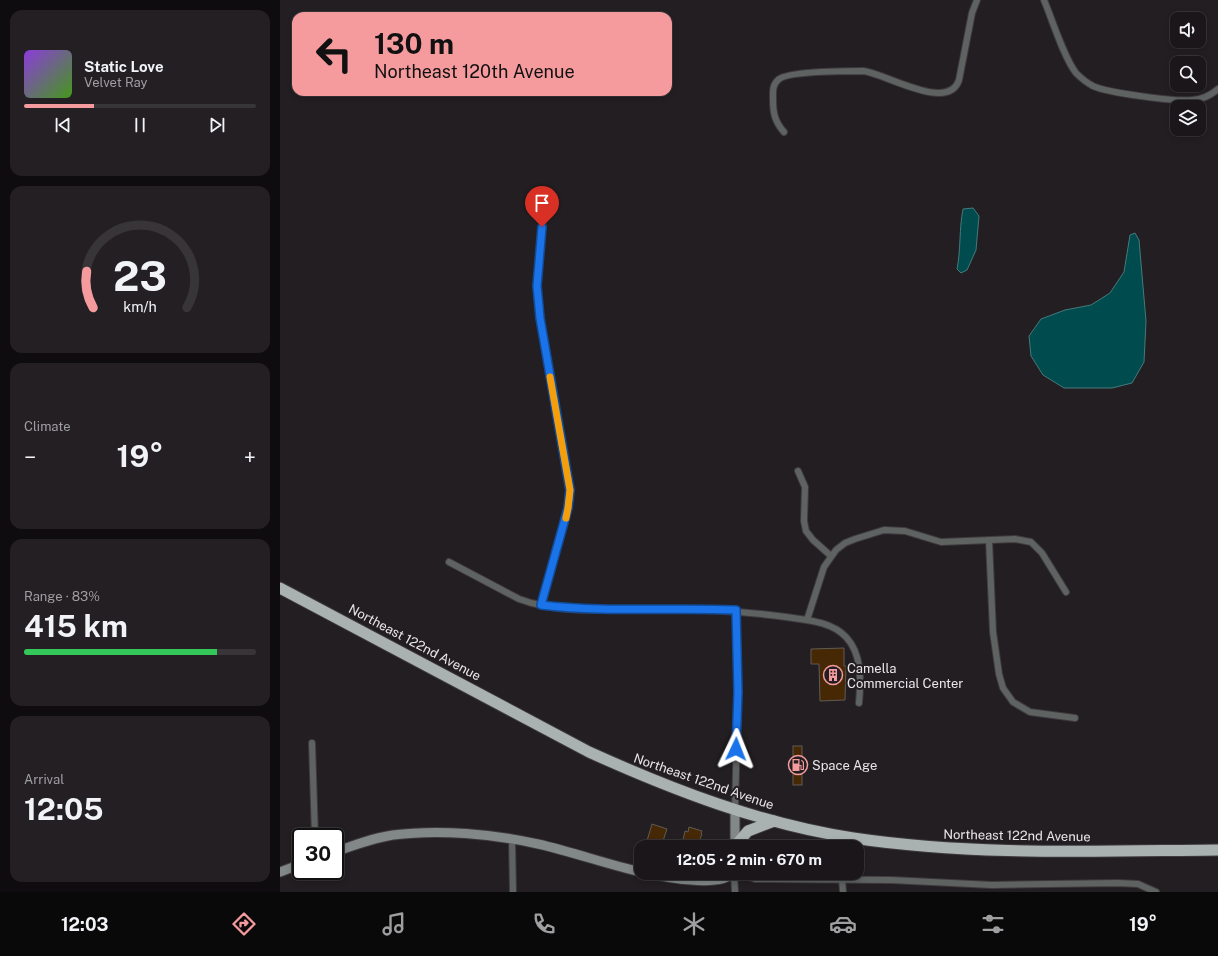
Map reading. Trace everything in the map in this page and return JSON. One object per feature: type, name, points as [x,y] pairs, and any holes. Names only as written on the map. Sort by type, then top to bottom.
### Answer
[{"type":"highway","name":"Northeast 122nd Avenue","points":[[280,588],[315,605],[589,752],[634,772],[734,810],[774,821],[852,838],[936,847],[989,851],[1218,850]]},
{"type":"highway","points":[[740,840],[748,831],[774,821]]},
{"type":"main road","points":[[734,810],[735,840]]},
{"type":"main road","points":[[344,849],[378,838],[411,834],[461,834],[512,839],[546,846],[634,870]]},
{"type":"main road","points":[[280,872],[292,867]]},
{"type":"street","points":[[784,132],[778,125],[774,115],[772,93],[778,79],[790,74],[863,71],[874,73],[893,81],[932,92],[942,94],[952,91],[960,80],[972,13],[977,0]]},
{"type":"street","points":[[1044,0],[1070,64],[1077,74],[1092,86],[1101,89],[1185,100],[1206,97],[1218,89]]},
{"type":"street","points":[[541,605],[568,508],[570,490],[540,318],[537,286],[544,207]]},
{"type":"street","points":[[798,471],[805,487],[804,521],[806,531],[813,540],[831,556]]},
{"type":"street","points":[[807,620],[824,567],[831,556],[845,543],[884,530],[905,532],[942,542],[1015,539],[1031,542],[1042,553],[1066,592]]},
{"type":"street","points":[[988,540],[991,604],[996,659],[998,674],[1007,696],[1013,702],[1030,712],[1075,718]]},
{"type":"street","points":[[449,562],[518,599],[541,605],[579,610],[736,610],[807,620],[833,628],[840,631],[851,644],[856,654],[859,666],[859,703]]},
{"type":"street","points":[[734,810],[738,692],[736,610]]},
{"type":"street","points":[[312,743],[315,828]]},
{"type":"street","points":[[512,839],[513,892]]},
{"type":"street","points":[[864,879],[992,885],[1118,883],[1138,884],[1156,892]]},
{"type":"street","points":[[734,880],[735,892]]},
{"type":"street","points":[[842,880],[842,892]]},
{"type":"water","points":[[973,208],[979,216],[976,250],[967,270],[961,273],[957,269],[963,209]]},
{"type":"water","points":[[1135,233],[1139,240],[1146,321],[1144,362],[1132,383],[1112,388],[1064,388],[1043,375],[1031,356],[1029,336],[1041,319],[1065,310],[1091,305],[1110,293],[1124,272],[1130,235]]},
{"type":"building","name":"Camella Commercial Center","points":[[844,648],[844,666],[846,666],[845,700],[820,701],[819,664],[811,664],[811,649]]},
{"type":"building","name":"Space Age","points":[[793,746],[802,746],[802,785],[793,785]]},
{"type":"building","points":[[652,824],[667,829],[663,840],[647,840]]},
{"type":"building","points":[[689,827],[702,831],[700,840],[683,840],[685,831],[688,832]]},
{"type":"slow traffic","points":[[550,377],[570,490],[566,518]]},
{"type":"place","name":"Camella Commercial Center","points":[[833,675]]},
{"type":"place","name":"Space Age","points":[[798,765]]},
{"type":"route","points":[[542,227],[538,254],[537,286],[540,318],[570,490],[568,508],[541,605],[579,610],[736,610],[738,692],[736,749]]}]
